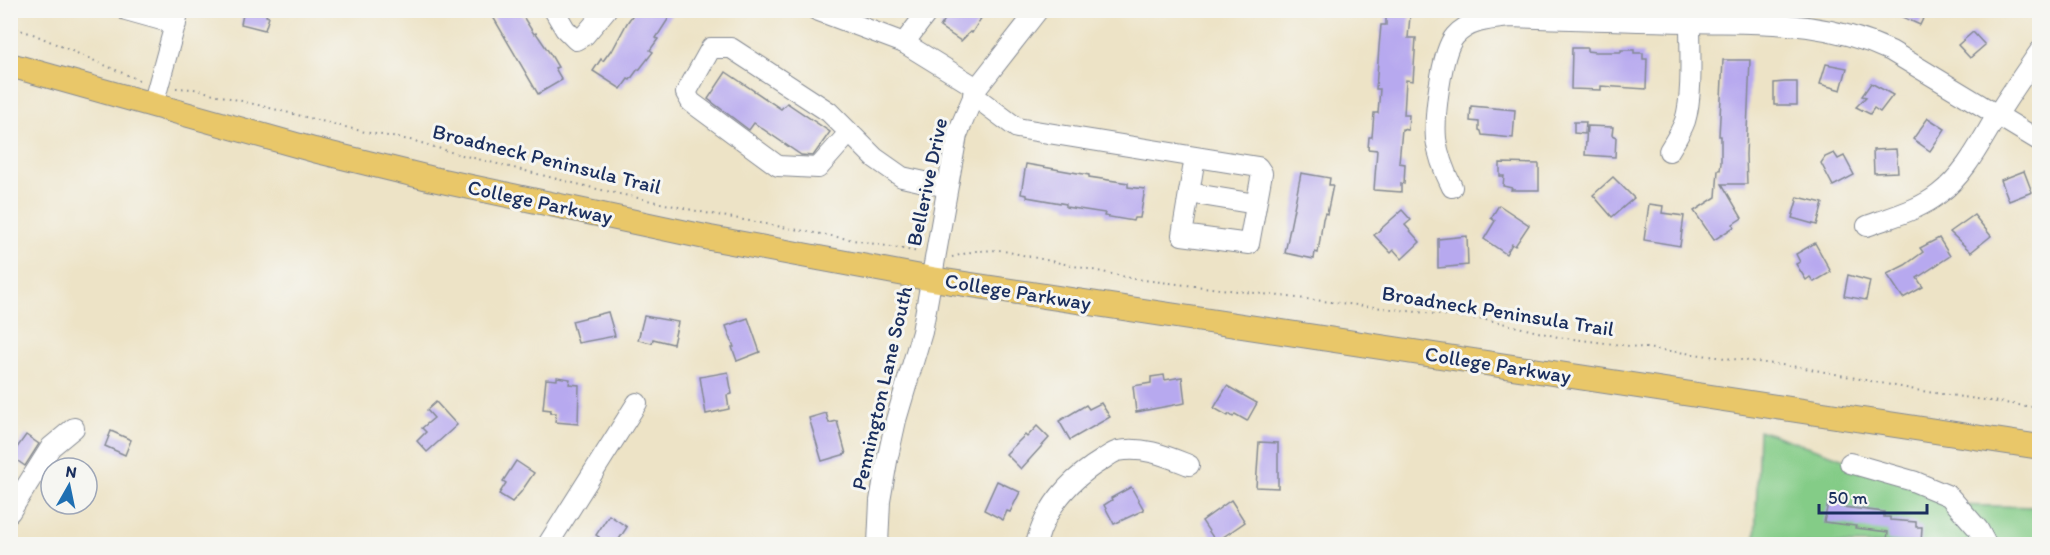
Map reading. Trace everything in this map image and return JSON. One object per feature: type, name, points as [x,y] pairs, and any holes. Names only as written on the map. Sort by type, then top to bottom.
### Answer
[{"type":"main road","name":"College Parkway","points":[[10,65],[314,150],[445,181],[710,238],[932,279],[2040,447]]},
{"type":"street","points":[[126,10],[177,17],[153,105]]},
{"type":"street","points":[[554,10],[576,40],[585,35],[606,10]]},
{"type":"street","points":[[816,10],[904,43],[975,92],[1017,128],[1258,167],[1262,173],[1249,244],[1182,234],[1195,157]]},
{"type":"street","points":[[904,43],[929,10]]},
{"type":"street","name":"Bellerive Drive","points":[[932,279],[957,135],[975,92],[1038,10]]},
{"type":"street","points":[[1452,187],[1444,170],[1436,136],[1444,59],[1455,37],[1465,28],[1490,19],[1510,17],[1806,26],[1857,36],[1891,51],[2040,141]]},
{"type":"street","points":[[1670,151],[1686,119],[1690,22]]},
{"type":"street","points":[[849,134],[818,168],[778,166],[691,102],[686,93],[711,48],[731,48],[829,112],[874,158],[902,177],[947,187]]},
{"type":"street","points":[[1868,226],[1915,208],[1938,196],[1954,180],[1970,161],[1997,115],[2040,51]]},
{"type":"street","points":[[1189,193],[1256,204]]},
{"type":"street","name":"Pennington Lane South","points":[[878,544],[880,501],[887,461],[896,420],[922,332],[932,279]]},
{"type":"street","points":[[548,544],[637,403]]},
{"type":"street","points":[[10,512],[51,447],[74,428]]},
{"type":"street","points":[[1036,544],[1040,529],[1057,498],[1081,472],[1117,451],[1154,451],[1189,465]]},
{"type":"street","points":[[1850,463],[1913,481],[1949,496],[1978,529],[1986,544]]},
{"type":"path","points":[[10,27],[33,34],[143,82]]},
{"type":"path","name":"Broadneck Peninsula Trail","points":[[172,88],[194,89],[365,132],[415,141],[597,189],[706,213],[916,251]]},
{"type":"path","name":"Broadneck Peninsula Trail","points":[[953,257],[975,251],[999,250],[1135,279],[1494,321],[1558,337],[1805,369],[1921,391],[2040,408]]},
{"type":"green space","points":[[1759,430],[1917,483],[1948,505],[2039,507],[2039,544],[1755,544]]},
{"type":"building","points":[[244,10],[267,10],[266,16],[269,17],[265,30],[241,24]]},
{"type":"building","points":[[489,10],[519,10],[551,55],[562,80],[538,94]]},
{"type":"building","points":[[636,10],[674,10],[650,50],[653,52],[621,89],[593,71],[601,59],[603,61],[612,51]]},
{"type":"building","points":[[951,10],[986,10],[972,33],[970,32],[961,41],[940,27]]},
{"type":"building","points":[[1887,10],[1927,10],[1920,25]]},
{"type":"building","points":[[1386,14],[1410,16],[1408,38],[1416,38],[1413,81],[1406,80],[1404,115],[1409,115],[1408,130],[1402,129],[1399,163],[1405,164],[1404,184],[1401,183],[1401,192],[1374,190],[1377,150],[1368,149],[1369,137],[1372,137],[1374,113],[1378,113],[1380,89],[1376,89],[1379,47],[1381,25],[1386,25]]},
{"type":"building","points":[[1973,32],[1985,45],[1970,58],[1958,45]]},
{"type":"building","points":[[1572,48],[1587,48],[1587,51],[1595,52],[1634,50],[1634,53],[1643,53],[1643,59],[1647,59],[1646,89],[1601,86],[1601,90],[1571,89]]},
{"type":"building","points":[[1723,60],[1750,60],[1747,184],[1722,184],[1742,218],[1733,224],[1734,227],[1714,240],[1694,211],[1716,197],[1718,170],[1720,170],[1721,163],[1721,136],[1719,136]]},
{"type":"building","points":[[1826,64],[1847,68],[1841,90],[1820,84]]},
{"type":"building","points":[[726,72],[781,109],[787,103],[830,132],[813,156],[801,155],[754,123],[749,130],[708,99]]},
{"type":"building","points":[[1797,82],[1797,105],[1774,105],[1774,83]]},
{"type":"building","points":[[1871,83],[1893,95],[1880,112],[1874,108],[1870,114],[1856,107],[1866,97],[1862,96]]},
{"type":"building","points":[[1471,106],[1515,110],[1513,138],[1482,135],[1479,122],[1470,121]]},
{"type":"building","points":[[1928,118],[1945,129],[1930,151],[1913,139]]},
{"type":"building","points":[[1574,122],[1586,122],[1585,134],[1574,133]]},
{"type":"building","points":[[1587,126],[1613,127],[1612,135],[1616,137],[1615,157],[1585,155]]},
{"type":"building","points":[[1896,149],[1898,172],[1874,173],[1873,150]]},
{"type":"building","points":[[1834,153],[1838,159],[1844,156],[1854,175],[1833,186],[1821,163],[1825,157]]},
{"type":"building","points":[[1500,163],[1539,164],[1539,190],[1511,190],[1512,188],[1503,186],[1504,176],[1500,176]]},
{"type":"building","points":[[1026,164],[1128,183],[1128,187],[1145,189],[1140,218],[1134,218],[1133,221],[1104,216],[1105,213],[1066,207],[1066,204],[1027,197],[1021,194]]},
{"type":"building","points":[[2024,171],[2032,192],[2009,201],[2001,180]]},
{"type":"building","points":[[1301,173],[1330,178],[1329,185],[1333,185],[1327,214],[1325,213],[1323,219],[1318,253],[1315,252],[1314,259],[1285,253]]},
{"type":"building","points":[[1613,177],[1634,198],[1612,217],[1593,195]]},
{"type":"building","points":[[1798,197],[1823,203],[1817,225],[1792,218]]},
{"type":"building","points":[[1649,204],[1663,206],[1662,213],[1684,216],[1680,246],[1644,240]]},
{"type":"building","points":[[1499,205],[1529,225],[1515,246],[1512,244],[1506,254],[1484,239],[1495,221],[1491,218]]},
{"type":"building","points":[[1402,210],[1411,220],[1405,225],[1420,242],[1402,259],[1394,250],[1391,253],[1374,235]]},
{"type":"building","points":[[1974,215],[1991,236],[1971,252],[1950,232]]},
{"type":"building","points":[[1467,236],[1468,265],[1438,268],[1438,239]]},
{"type":"building","points":[[1939,238],[1950,256],[1917,278],[1923,287],[1903,298],[1887,274],[1905,265],[1923,252],[1920,248]]},
{"type":"building","points":[[1815,243],[1831,272],[1814,282],[1810,277],[1806,280],[1796,264],[1800,262],[1796,254]]},
{"type":"building","points":[[1848,275],[1870,281],[1866,300],[1844,296]]},
{"type":"building","points":[[608,312],[615,336],[578,343],[572,321]]},
{"type":"building","points":[[644,316],[678,322],[673,344],[653,339],[652,343],[638,340]]},
{"type":"building","points":[[748,318],[760,352],[737,361],[726,326]]},
{"type":"building","points":[[728,372],[732,394],[727,395],[729,409],[706,414],[700,377]]},
{"type":"building","points":[[1164,375],[1165,380],[1182,377],[1185,403],[1136,412],[1133,386],[1151,383],[1151,377]]},
{"type":"building","points":[[557,377],[570,379],[569,384],[579,385],[578,424],[555,422],[556,413],[543,409],[546,379],[557,380]]},
{"type":"building","points":[[1227,386],[1257,403],[1247,421],[1235,414],[1233,417],[1229,414],[1228,416],[1214,408]]},
{"type":"building","points":[[436,402],[457,425],[427,452],[417,441],[426,432],[422,428],[434,418],[427,410]]},
{"type":"building","points":[[1101,403],[1110,417],[1070,440],[1059,421],[1086,405],[1089,409]]},
{"type":"building","points":[[826,413],[829,423],[837,421],[846,454],[822,461],[809,418]]},
{"type":"building","points":[[1037,426],[1049,438],[1021,469],[1006,454]]},
{"type":"building","points":[[111,431],[131,440],[125,455],[105,446]]},
{"type":"building","points":[[26,435],[39,444],[25,466],[11,456]]},
{"type":"building","points":[[1259,442],[1278,443],[1278,488],[1256,487]]},
{"type":"building","points":[[516,461],[534,473],[512,502],[499,494],[506,483],[503,481]]},
{"type":"building","points":[[997,481],[1020,492],[1010,512],[1007,511],[1003,520],[984,510]]},
{"type":"building","points":[[1131,487],[1144,510],[1114,524],[1104,505],[1112,500],[1111,498]]},
{"type":"building","points":[[1830,494],[1844,496],[1843,507],[1884,512],[1884,517],[1890,517],[1890,520],[1916,522],[1916,527],[1922,527],[1921,544],[1887,540],[1888,532],[1824,522]]},
{"type":"building","points":[[1231,500],[1245,522],[1216,542],[1202,521]]},
{"type":"building","points":[[609,515],[627,527],[616,544],[594,544],[599,537],[596,535]]}]
